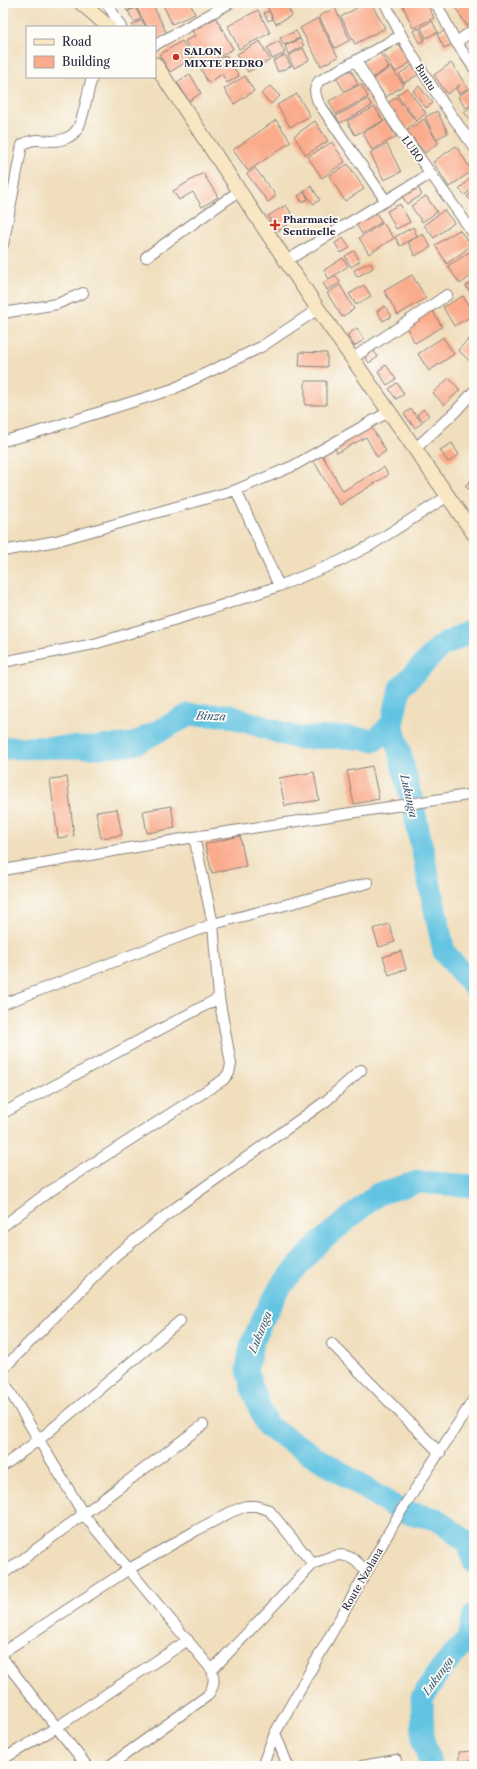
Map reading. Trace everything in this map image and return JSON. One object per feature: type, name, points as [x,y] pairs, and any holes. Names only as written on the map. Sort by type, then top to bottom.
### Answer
[{"type":"street","points":[[81,3],[108,26]]},
{"type":"street","points":[[107,3],[120,26]]},
{"type":"street","points":[[156,44],[230,3]]},
{"type":"street","name":"Buntu","points":[[385,3],[400,36],[440,99],[474,147]]},
{"type":"street","points":[[436,3],[456,42],[474,68]]},
{"type":"street","points":[[456,42],[474,30]]},
{"type":"street","points":[[386,201],[318,102],[315,87],[319,81],[356,62],[400,36]]},
{"type":"street","name":"LUBO","points":[[356,62],[394,122],[474,234]]},
{"type":"street","points":[[156,66],[318,309],[416,448],[474,534]]},
{"type":"street","points":[[3,245],[22,145],[28,141],[58,141],[72,136],[78,128],[92,78]]},
{"type":"street","points":[[286,261],[430,174]]},
{"type":"street","points":[[146,257],[239,191]]},
{"type":"street","points":[[3,313],[56,304],[84,293]]},
{"type":"street","points":[[353,358],[447,295]]},
{"type":"street","points":[[3,441],[31,434],[173,389],[261,347],[318,309]]},
{"type":"street","points":[[416,448],[455,412],[474,391]]},
{"type":"street","points":[[3,551],[56,541],[236,490],[293,466],[390,411]]},
{"type":"street","points":[[236,490],[279,586]]},
{"type":"street","points":[[3,662],[94,644],[223,605],[279,586],[338,562],[371,545],[448,496]]},
{"type":"street","points":[[3,870],[194,837],[474,794]]},
{"type":"street","points":[[3,1226],[47,1193],[223,1080],[229,1073],[231,1064],[219,998],[214,924],[194,837]]},
{"type":"street","points":[[3,1004],[214,924],[368,883]]},
{"type":"street","points":[[3,1113],[219,998]]},
{"type":"street","points":[[3,1369],[116,1255],[178,1206],[326,1101],[361,1070]]},
{"type":"street","points":[[3,1466],[40,1440],[180,1321]]},
{"type":"street","points":[[332,1344],[440,1453]]},
{"type":"street","points":[[3,1380],[84,1515],[212,1670],[214,1687],[207,1696],[109,1766]]},
{"type":"street","name":"Route Nzolana","points":[[262,1766],[275,1733],[366,1572],[417,1487],[474,1399]]},
{"type":"street","points":[[3,1574],[203,1426]]},
{"type":"street","points":[[3,1652],[129,1569],[196,1530],[246,1506],[256,1506],[269,1510],[313,1564]]},
{"type":"street","points":[[212,1670],[313,1564],[331,1556],[344,1554],[360,1563],[366,1572]]},
{"type":"street","points":[[3,1759],[57,1727],[188,1640]]},
{"type":"street","points":[[3,1659],[87,1766]]},
{"type":"street","points":[[275,1733],[288,1766]]},
{"type":"street","points":[[362,1766],[396,1760]]},
{"type":"building","points":[[123,3],[152,3],[167,34],[156,39],[156,26],[146,26],[136,7],[127,11]]},
{"type":"building","points":[[162,3],[190,3],[195,14],[172,24]]},
{"type":"building","points":[[265,3],[286,3],[292,15],[276,24]]},
{"type":"building","points":[[365,3],[371,3],[385,28],[355,44],[341,17]]},
{"type":"building","points":[[427,3],[434,18],[413,28],[402,4]]},
{"type":"building","points":[[461,3],[474,3],[474,21],[467,26],[455,7]]},
{"type":"building","points":[[136,8],[141,19],[134,22],[128,11]]},
{"type":"building","points":[[335,8],[350,40],[335,48],[319,16]]},
{"type":"building","points":[[258,10],[270,33],[239,49],[228,26]]},
{"type":"building","points":[[269,11],[273,19],[268,21],[264,13]]},
{"type":"building","points":[[216,18],[233,49],[200,67],[185,41],[195,36],[192,31]]},
{"type":"building","points":[[318,18],[338,57],[321,66],[300,28]]},
{"type":"building","points":[[142,20],[145,26],[132,26]]},
{"type":"building","points":[[432,21],[438,32],[426,38],[421,27]]},
{"type":"building","points":[[419,28],[425,40],[419,43],[413,31]]},
{"type":"building","points":[[446,30],[453,44],[444,48],[437,34]]},
{"type":"building","points":[[296,31],[300,38],[284,45],[280,38]]},
{"type":"building","points":[[300,39],[304,46],[288,54],[285,46]]},
{"type":"building","name":"SALON MIXTE PEDRO","points":[[182,41],[193,58],[170,72],[159,55]]},
{"type":"building","points":[[260,41],[270,60],[248,72],[237,54]]},
{"type":"building","points":[[279,41],[285,53],[272,59],[267,48]]},
{"type":"building","points":[[398,43],[411,62],[396,72],[383,53]]},
{"type":"building","points":[[303,48],[309,60],[294,68],[288,56]]},
{"type":"building","points":[[380,53],[389,67],[372,78],[363,64]]},
{"type":"building","points":[[226,55],[239,76],[227,83],[222,74],[208,83],[201,69]]},
{"type":"building","points":[[285,55],[291,66],[278,72],[273,61]]},
{"type":"building","points":[[451,63],[468,88],[459,94],[456,88],[460,85],[447,94],[434,75]]},
{"type":"building","points":[[413,65],[419,74],[404,83],[399,74]]},
{"type":"building","points":[[391,67],[404,85],[386,97],[373,79]]},
{"type":"building","points":[[351,70],[358,84],[344,91],[336,77]]},
{"type":"building","points":[[190,74],[201,93],[189,101],[177,82]]},
{"type":"building","points":[[245,76],[254,91],[234,104],[224,89]]},
{"type":"building","points":[[361,84],[368,97],[336,114],[329,101]]},
{"type":"building","points":[[474,85],[474,102],[466,108],[458,97]]},
{"type":"building","points":[[270,86],[280,96],[271,104],[261,94]]},
{"type":"building","points":[[419,86],[433,103],[426,108],[413,91]]},
{"type":"building","points":[[407,88],[426,113],[417,121],[397,95]]},
{"type":"building","points":[[297,94],[310,116],[290,127],[277,105]]},
{"type":"building","points":[[396,97],[416,121],[406,130],[386,105]]},
{"type":"building","points":[[368,99],[372,106],[340,123],[336,116]]},
{"type":"building","points":[[474,104],[474,122],[473,123],[464,112]]},
{"type":"building","points":[[375,107],[383,121],[355,135],[347,121]]},
{"type":"building","points":[[437,111],[448,133],[436,139],[425,117]]},
{"type":"building","points":[[424,119],[438,143],[425,153],[407,131]]},
{"type":"building","points":[[276,120],[291,142],[248,171],[233,150]]},
{"type":"building","points":[[386,120],[396,137],[372,150],[363,133]]},
{"type":"building","points":[[315,121],[328,141],[306,155],[294,136]]},
{"type":"building","points":[[332,142],[345,162],[322,178],[308,157]]},
{"type":"building","points":[[387,144],[401,172],[384,180],[370,153]]},
{"type":"building","points":[[456,146],[472,171],[449,187],[433,162]]},
{"type":"building","points":[[348,164],[364,189],[345,201],[329,176]]},
{"type":"building","points":[[255,168],[276,196],[268,202],[247,174]]},
{"type":"building","points":[[203,173],[218,197],[202,207],[193,192],[179,200],[173,191]]},
{"type":"building","points":[[474,174],[474,186],[465,195],[459,189]]},
{"type":"building","points":[[416,183],[422,195],[407,204],[400,193]]},
{"type":"building","points":[[311,186],[320,200],[313,204],[304,191]]},
{"type":"building","points":[[474,189],[474,203],[467,197]]},
{"type":"building","points":[[304,192],[308,199],[302,202],[298,196]]},
{"type":"building","points":[[426,196],[437,212],[422,222],[411,206]]},
{"type":"building","points":[[400,204],[410,222],[396,229],[387,211]]},
{"type":"building","points":[[286,205],[295,220],[278,231],[268,216]]},
{"type":"building","points":[[374,210],[382,222],[362,234],[355,222]]},
{"type":"building","points":[[444,210],[454,223],[434,238],[424,225]]},
{"type":"building","points":[[383,223],[394,238],[369,254],[359,238]]},
{"type":"building","points":[[413,227],[417,236],[400,246],[395,237]]},
{"type":"building","points":[[459,230],[472,245],[447,264],[435,245]]},
{"type":"building","points":[[423,234],[431,247],[415,256],[408,242]]},
{"type":"building","points":[[343,238],[350,248],[341,253],[335,243]]},
{"type":"building","points":[[474,249],[474,274],[460,284],[448,266]]},
{"type":"building","points":[[354,251],[360,261],[351,267],[345,256]]},
{"type":"building","points":[[343,258],[348,266],[329,279],[324,270]]},
{"type":"building","points":[[370,262],[373,268],[357,277],[354,270]]},
{"type":"building","points":[[412,275],[426,298],[398,315],[384,291]]},
{"type":"building","points":[[336,276],[340,283],[327,290],[323,283]]},
{"type":"building","points":[[474,280],[474,299],[466,286]]},
{"type":"building","points":[[340,285],[354,309],[342,317],[327,293]]},
{"type":"building","points":[[364,285],[371,296],[356,305],[349,294]]},
{"type":"building","points":[[463,296],[474,315],[454,326],[443,307]]},
{"type":"building","points":[[429,304],[442,327],[415,343],[402,320]]},
{"type":"building","points":[[385,306],[392,316],[383,321],[377,311]]},
{"type":"building","points":[[357,328],[364,340],[354,346],[347,335]]},
{"type":"building","points":[[474,334],[474,365],[458,350]]},
{"type":"building","points":[[443,337],[454,354],[429,371],[418,354]]},
{"type":"building","points":[[368,342],[378,357],[369,363],[359,348]]},
{"type":"building","points":[[300,352],[327,353],[327,367],[299,366]]},
{"type":"building","points":[[386,365],[396,379],[387,385],[378,371]]},
{"type":"building","points":[[449,378],[460,390],[444,405],[433,393]]},
{"type":"building","points":[[305,381],[326,381],[326,405],[305,405]]},
{"type":"building","points":[[397,383],[404,394],[396,399],[389,389]]},
{"type":"building","points":[[411,409],[422,423],[415,428],[404,414]]},
{"type":"building","points":[[423,409],[429,415],[423,421],[417,415]]},
{"type":"building","points":[[370,425],[386,451],[377,457],[366,437],[337,453],[334,445]]},
{"type":"building","points":[[452,443],[459,455],[448,462],[440,450]]},
{"type":"building","points":[[322,455],[343,491],[384,467],[388,475],[340,505],[313,460]]},
{"type":"building","points":[[474,477],[474,490],[472,492],[465,486]]},
{"type":"building","points":[[372,766],[379,799],[354,804],[347,771]]},
{"type":"building","points":[[314,772],[319,800],[285,806],[279,778]]},
{"type":"building","points":[[67,777],[74,836],[58,838],[50,779]]},
{"type":"building","points":[[171,806],[175,828],[147,833],[143,811]]},
{"type":"building","points":[[117,809],[122,835],[101,838],[96,812]]},
{"type":"building","points":[[240,836],[246,866],[212,873],[205,844]]},
{"type":"building","points":[[389,924],[395,942],[379,947],[373,929]]},
{"type":"building","points":[[401,951],[406,969],[389,975],[383,957]]},
{"type":"building","points":[[474,1751],[474,1761],[459,1761],[459,1752]]},
{"type":"waterway","name":"Lukunga","points":[[474,629],[440,647],[400,688],[392,724],[412,801],[444,952],[474,987]]},
{"type":"waterway","name":"Binza","points":[[3,748],[98,747],[134,744],[189,715],[226,715],[297,738],[346,737],[375,740],[392,724]]},
{"type":"waterway","name":"Lukunga","points":[[474,1186],[418,1182],[378,1194],[319,1243],[281,1286],[261,1322],[251,1347],[247,1369],[252,1388],[267,1426],[401,1511],[437,1519],[468,1543],[474,1562]]},
{"type":"waterway","name":"Lukunga","points":[[431,1766],[423,1740],[422,1698],[438,1673],[469,1637],[474,1615]]},
{"type":"place","name":"SALON MIXTE PEDRO","points":[[176,57]]},
{"type":"place","name":"Pharmacie Sentinelle","points":[[275,225]]}]
